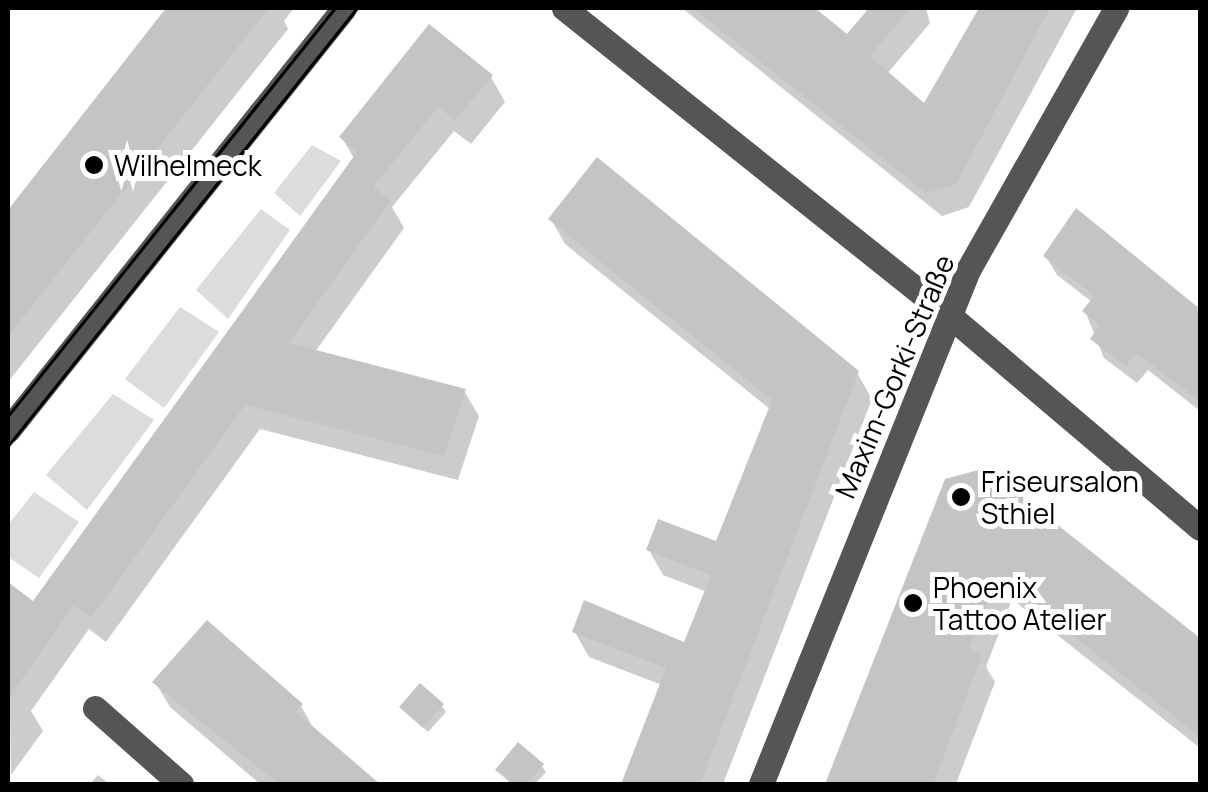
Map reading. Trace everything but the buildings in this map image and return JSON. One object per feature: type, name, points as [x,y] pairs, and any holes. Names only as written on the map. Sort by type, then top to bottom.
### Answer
[{"type":"street","points":[[8,430],[344,8]]},
{"type":"street","points":[[564,8],[950,316],[1200,528]]},
{"type":"street","name":"Maxim-Gorki-Straße","points":[[761,784],[950,316],[1116,8]]},
{"type":"street","points":[[95,708],[181,784]]},
{"type":"shaded area","points":[[312,145],[341,161],[300,216],[274,193]]},
{"type":"shaded area","points":[[261,209],[290,230],[228,319],[196,290]]},
{"type":"shaded area","points":[[180,307],[219,332],[164,408],[125,379]]},
{"type":"shaded area","points":[[113,394],[154,420],[87,510],[46,475]]},
{"type":"shaded area","points":[[34,492],[79,522],[39,578],[8,557],[8,525]]},
{"type":"tram line","points":[[8,416],[335,8]]},
{"type":"tram line","points":[[8,446],[357,8]]},
{"type":"place","name":"Wilhelmeck","points":[[94,165]]},
{"type":"place","name":"Friseursalon Sthiel","points":[[961,497]]},
{"type":"place","name":"Phoenix Tattoo Atelier","points":[[913,603]]}]
